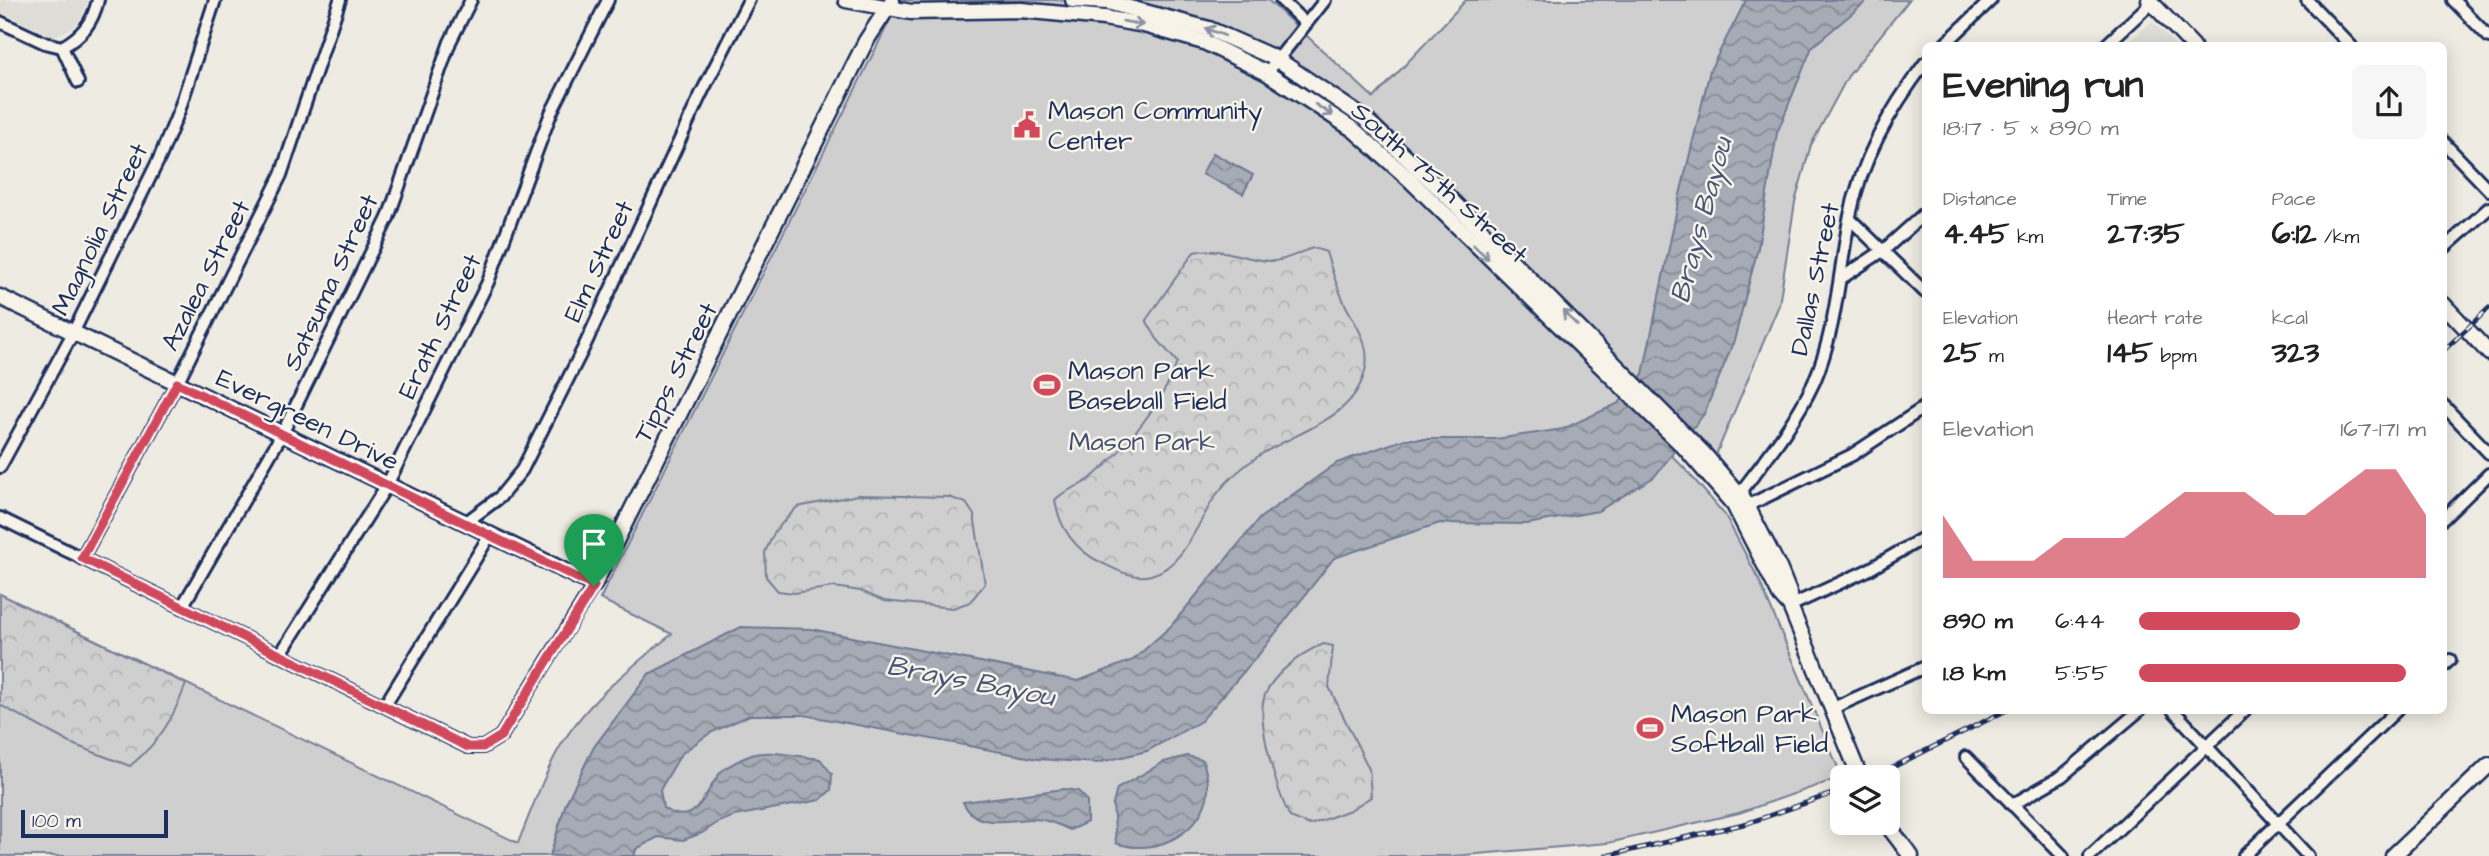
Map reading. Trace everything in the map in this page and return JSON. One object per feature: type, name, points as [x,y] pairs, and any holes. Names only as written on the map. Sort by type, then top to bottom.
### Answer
[{"type":"main road","name":"South 75th Street","points":[[846,0],[889,4],[911,12],[1021,10],[1104,18],[1204,42],[1267,73],[1354,130],[1614,371]]},
{"type":"main road","name":"South 75th Street","points":[[1073,0],[1107,2],[1209,29],[1277,59],[1364,118],[1444,193],[1614,371],[1745,502],[1779,568],[1790,595],[1790,606]]},
{"type":"main road","points":[[2150,1],[2189,42]]},
{"type":"main road","points":[[1104,18],[1107,2]]},
{"type":"main road","name":"Tipps Street","points":[[594,586],[866,41],[889,4]]},
{"type":"main road","name":"Evergreen Drive","points":[[0,297],[594,586]]},
{"type":"main road","points":[[2447,308],[2489,353]]},
{"type":"main road","name":"South 75th Street","points":[[1700,457],[1734,505],[1780,595],[1790,606],[1855,765]]},
{"type":"main road","points":[[2393,856],[2489,765]]},
{"type":"main road","points":[[1895,835],[1911,856]]},
{"type":"street","points":[[0,22],[45,43],[62,47],[76,39],[87,27],[98,0]]},
{"type":"street","name":"Magnolia Street","points":[[0,467],[74,333],[160,157],[179,111],[215,0]]},
{"type":"street","name":"Azalea Street","points":[[82,558],[177,383],[281,175],[340,0]]},
{"type":"street","name":"Satsuma Street","points":[[183,607],[282,434],[388,218],[450,42],[471,0]]},
{"type":"street","name":"Erath Street","points":[[279,655],[387,485],[488,282],[551,113],[608,0]]},
{"type":"street","name":"Elm Street","points":[[465,523],[500,497],[522,470],[584,347],[701,94],[749,0]]},
{"type":"street","points":[[1281,0],[1305,23]]},
{"type":"street","points":[[1267,73],[1325,0]]},
{"type":"street","points":[[1947,42],[1991,0]]},
{"type":"street","points":[[2308,0],[2347,42]]},
{"type":"street","points":[[2453,0],[2489,37]]},
{"type":"street","points":[[2109,42],[2150,1]]},
{"type":"street","points":[[62,47],[78,82]]},
{"type":"street","name":"Dallas Street","points":[[1745,502],[1743,489],[1790,427],[1814,381],[1828,338],[1860,177],[1874,142],[1897,101],[1922,66]]},
{"type":"street","points":[[2447,146],[2489,190]]},
{"type":"street","points":[[2447,245],[2489,208]]},
{"type":"street","points":[[1840,279],[1884,250],[1922,216]]},
{"type":"street","points":[[1850,219],[1922,289]]},
{"type":"street","points":[[1745,502],[1751,503],[1852,455],[1922,409]]},
{"type":"street","points":[[2447,409],[2489,453]]},
{"type":"street","points":[[2447,515],[2489,474]]},
{"type":"street","points":[[0,518],[385,705],[490,535]]},
{"type":"street","points":[[1790,606],[1868,570],[1922,539]]},
{"type":"street","name":"Tipps Street","points":[[385,705],[468,747],[478,747],[501,736],[594,586]]},
{"type":"street","points":[[1831,709],[1922,668]]},
{"type":"street","points":[[2012,805],[2062,776],[2135,714]]},
{"type":"street","points":[[2177,714],[2308,856]]},
{"type":"street","points":[[2090,856],[2241,714]]},
{"type":"street","points":[[2244,856],[2393,714]]},
{"type":"street","points":[[1966,757],[2063,856]]},
{"type":"shaded area","points":[[0,0],[89,0],[79,22],[53,37],[0,12]]},
{"type":"shaded area","points":[[2152,21],[2172,42],[2128,42]]},
{"type":"green space","name":"Mason Park","points":[[900,0],[1268,0],[1374,98],[1466,0],[1909,0],[1848,76],[1811,145],[1795,202],[1779,305],[1716,455],[1692,429],[1620,403],[1687,471],[1725,515],[1759,580],[1837,765],[1830,765],[1830,781],[1739,813],[1608,843],[1453,856],[634,856],[647,812],[649,674],[594,747],[566,803],[550,856],[0,856],[0,594],[518,843],[545,776],[579,719],[608,688],[672,634],[600,599]]},
{"type":"green space","points":[[1314,248],[1326,252],[1341,296],[1366,348],[1366,366],[1351,399],[1324,421],[1260,455],[1226,483],[1190,541],[1163,570],[1151,575],[1131,575],[1091,557],[1076,544],[1064,528],[1055,500],[1103,467],[1142,424],[1163,392],[1177,362],[1157,339],[1146,320],[1194,252],[1224,252],[1276,261]]},
{"type":"green space","points":[[858,495],[949,497],[966,503],[974,515],[985,584],[970,602],[953,608],[884,601],[861,591],[834,587],[794,593],[778,591],[766,577],[765,552],[775,531],[797,507]]},
{"type":"green space","points":[[0,594],[186,684],[164,730],[130,766],[72,744],[0,705]]},
{"type":"green space","points":[[1324,644],[1333,646],[1329,687],[1369,769],[1371,797],[1350,810],[1310,825],[1290,817],[1285,806],[1266,744],[1262,714],[1263,702],[1271,684],[1287,667]]},
{"type":"water","name":"Brays Bayou","points":[[1746,0],[1868,0],[1812,47],[1777,133],[1758,248],[1734,341],[1704,414],[1654,477],[1598,511],[1527,524],[1440,523],[1334,558],[1260,653],[1201,721],[1147,751],[1097,763],[1038,759],[804,715],[750,715],[710,733],[681,754],[660,790],[663,808],[675,814],[692,812],[721,772],[746,757],[765,753],[820,759],[832,774],[831,790],[820,800],[734,816],[683,840],[658,837],[636,849],[634,856],[550,856],[566,803],[594,747],[649,674],[741,627],[811,629],[1078,681],[1133,660],[1171,626],[1260,518],[1337,463],[1405,439],[1496,439],[1563,429],[1619,403],[1643,374],[1679,199],[1710,70]]},
{"type":"water","points":[[1213,153],[1253,175],[1243,194],[1202,174]]},
{"type":"water","points":[[1187,756],[1203,760],[1208,793],[1202,812],[1183,833],[1158,845],[1144,847],[1116,843],[1113,804],[1117,789],[1164,762]]},
{"type":"water","points":[[1064,789],[1078,791],[1087,800],[1087,822],[1070,830],[1038,819],[984,820],[969,811],[963,802]]},
{"type":"railway","points":[[2447,347],[2489,308]]},
{"type":"railway","points":[[1897,765],[1999,714]]},
{"type":"railway","points":[[1606,856],[1748,823],[1830,795]]},
{"type":"place","name":"Mason Community Center","points":[[1027,125]]},
{"type":"place","name":"Mason Park Baseball Field","points":[[1047,385]]},
{"type":"place","name":"Mason Park Softball Field","points":[[1650,728]]},
{"type":"route","points":[[177,383],[594,586],[501,736],[483,747],[468,747],[82,558],[177,383]]}]
